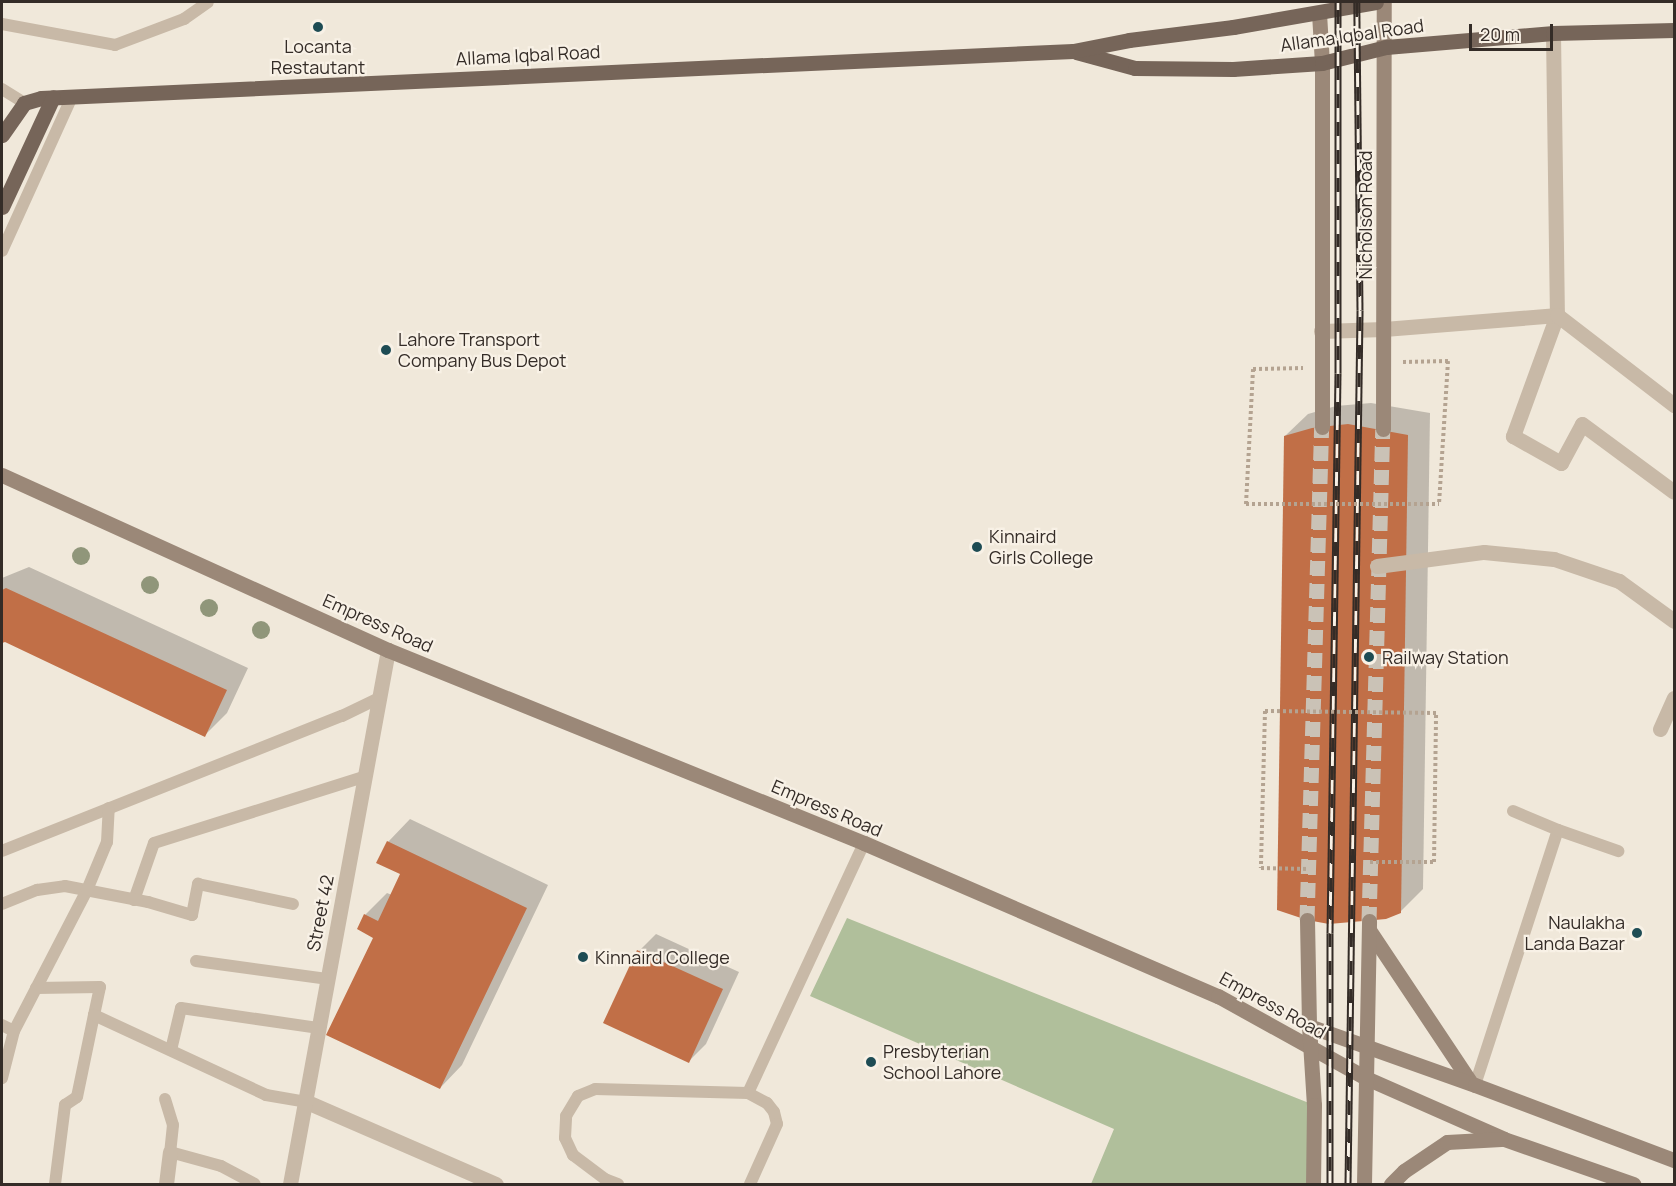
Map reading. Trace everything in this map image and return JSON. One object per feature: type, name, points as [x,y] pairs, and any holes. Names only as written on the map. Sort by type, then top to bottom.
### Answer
[{"type":"main road","name":"Allama Iqbal Road","points":[[24,103],[53,97],[1073,51],[1319,7],[1376,2]]},
{"type":"main road","name":"Nicholson Road","points":[[1383,429],[1386,47],[1384,2]]},
{"type":"main road","points":[[1319,7],[1322,63],[1322,427]]},
{"type":"main road","name":"Allama Iqbal Road","points":[[1073,51],[1134,68],[1233,69],[1322,63],[1386,47],[1553,33],[1674,30]]},
{"type":"main road","points":[[2,207],[53,97]]},
{"type":"main road","points":[[2,135],[24,103]]},
{"type":"main road","name":"Empress Road","points":[[2,475],[388,650],[864,843],[1218,996],[1366,1078],[1504,1138],[1633,1185]]},
{"type":"main road","points":[[1307,920],[1309,1026],[1312,1049],[1313,1185]]},
{"type":"main road","points":[[1364,1185],[1369,926],[1473,1084]]},
{"type":"main road","name":"Empress Road","points":[[1309,1026],[1473,1084],[1674,1160]]},
{"type":"main road","points":[[1391,1185],[1404,1171],[1447,1142],[1504,1138]]},
{"type":"street","points":[[1553,33],[1557,315],[1513,436],[1561,463],[1582,424],[1674,492]]},
{"type":"street","points":[[1321,332],[1384,330],[1557,315],[1674,405]]},
{"type":"street","points":[[1377,567],[1484,552],[1554,559],[1619,581],[1674,621]]},
{"type":"street","name":"Street 42","points":[[290,1185],[388,650]]},
{"type":"street","points":[[1660,729],[1674,698]]},
{"type":"street","points":[[307,1102],[496,1185]]},
{"type":"street","points":[[166,1185],[170,1152]]},
{"type":"lane","points":[[2,24],[115,45],[184,19],[208,2]]},
{"type":"lane","points":[[2,89],[24,103]]},
{"type":"lane","points":[[2,251],[72,97]]},
{"type":"lane","points":[[2,851],[342,716],[379,698]]},
{"type":"lane","points":[[134,900],[154,843],[366,776]]},
{"type":"lane","points":[[2,1078],[14,1031],[87,891],[107,842],[109,808]]},
{"type":"lane","points":[[1513,811],[1618,851]]},
{"type":"lane","points":[[1473,1084],[1558,830]]},
{"type":"lane","points":[[748,1093],[864,843]]},
{"type":"lane","points":[[2,904],[36,890],[65,886],[192,915],[198,884],[293,904]]},
{"type":"lane","points":[[196,961],[327,979]]},
{"type":"lane","points":[[36,988],[100,987],[77,1097],[65,1105],[55,1185]]},
{"type":"lane","points":[[171,1050],[181,1008],[318,1028]]},
{"type":"lane","points":[[94,1015],[266,1095],[307,1102]]},
{"type":"lane","points":[[2,1025],[14,1031]]},
{"type":"lane","points":[[618,1185],[605,1179],[573,1155],[565,1137],[566,1116],[578,1096],[595,1089],[748,1093],[767,1103],[774,1112],[777,1124],[750,1185]]},
{"type":"lane","points":[[165,1099],[173,1125],[170,1152],[221,1166],[255,1185]]},
{"type":"path","points":[[1322,367],[1253,369],[1246,504],[1439,504],[1448,361],[1384,363]]},
{"type":"path","points":[[1309,869],[1261,868],[1265,711],[1436,713],[1434,862],[1370,862]]},
{"type":"green space","points":[[847,918],[1314,1105],[1313,1184],[1091,1184],[1114,1129],[810,996]]},
{"type":"building","points":[[1348,424],[1408,435],[1401,913],[1386,919],[1329,924],[1307,920],[1277,910],[1284,436],[1312,428]]},
{"type":"building","points":[[6,588],[227,690],[205,737],[5,642],[2,643],[2,590]]},
{"type":"building","points":[[387,841],[527,908],[440,1089],[326,1035],[373,938],[357,929],[364,914],[378,921],[400,874],[376,863]]},
{"type":"building","points":[[637,950],[723,989],[689,1063],[603,1023]]},
{"type":"tunnel","points":[[1307,920],[1322,427]]},
{"type":"tunnel","points":[[1369,921],[1383,429]]},
{"type":"railway","points":[[1330,1184],[1330,933],[1338,373],[1338,2]]},
{"type":"railway","points":[[1348,1184],[1360,310],[1357,2]]},
{"type":"place","name":"Locanta Restautant","points":[[318,27]]},
{"type":"place","name":"Lahore Transport Company Bus Depot","points":[[386,350]]},
{"type":"place","name":"Kinnaird Girls College","points":[[977,547]]},
{"type":"place","name":"Railway Station","points":[[1369,657]]},
{"type":"place","name":"Naulakha Landa Bazar","points":[[1637,933]]},
{"type":"place","name":"Kinnaird College","points":[[583,957]]},
{"type":"place","name":"Presbyterian School Lahore","points":[[871,1062]]}]
